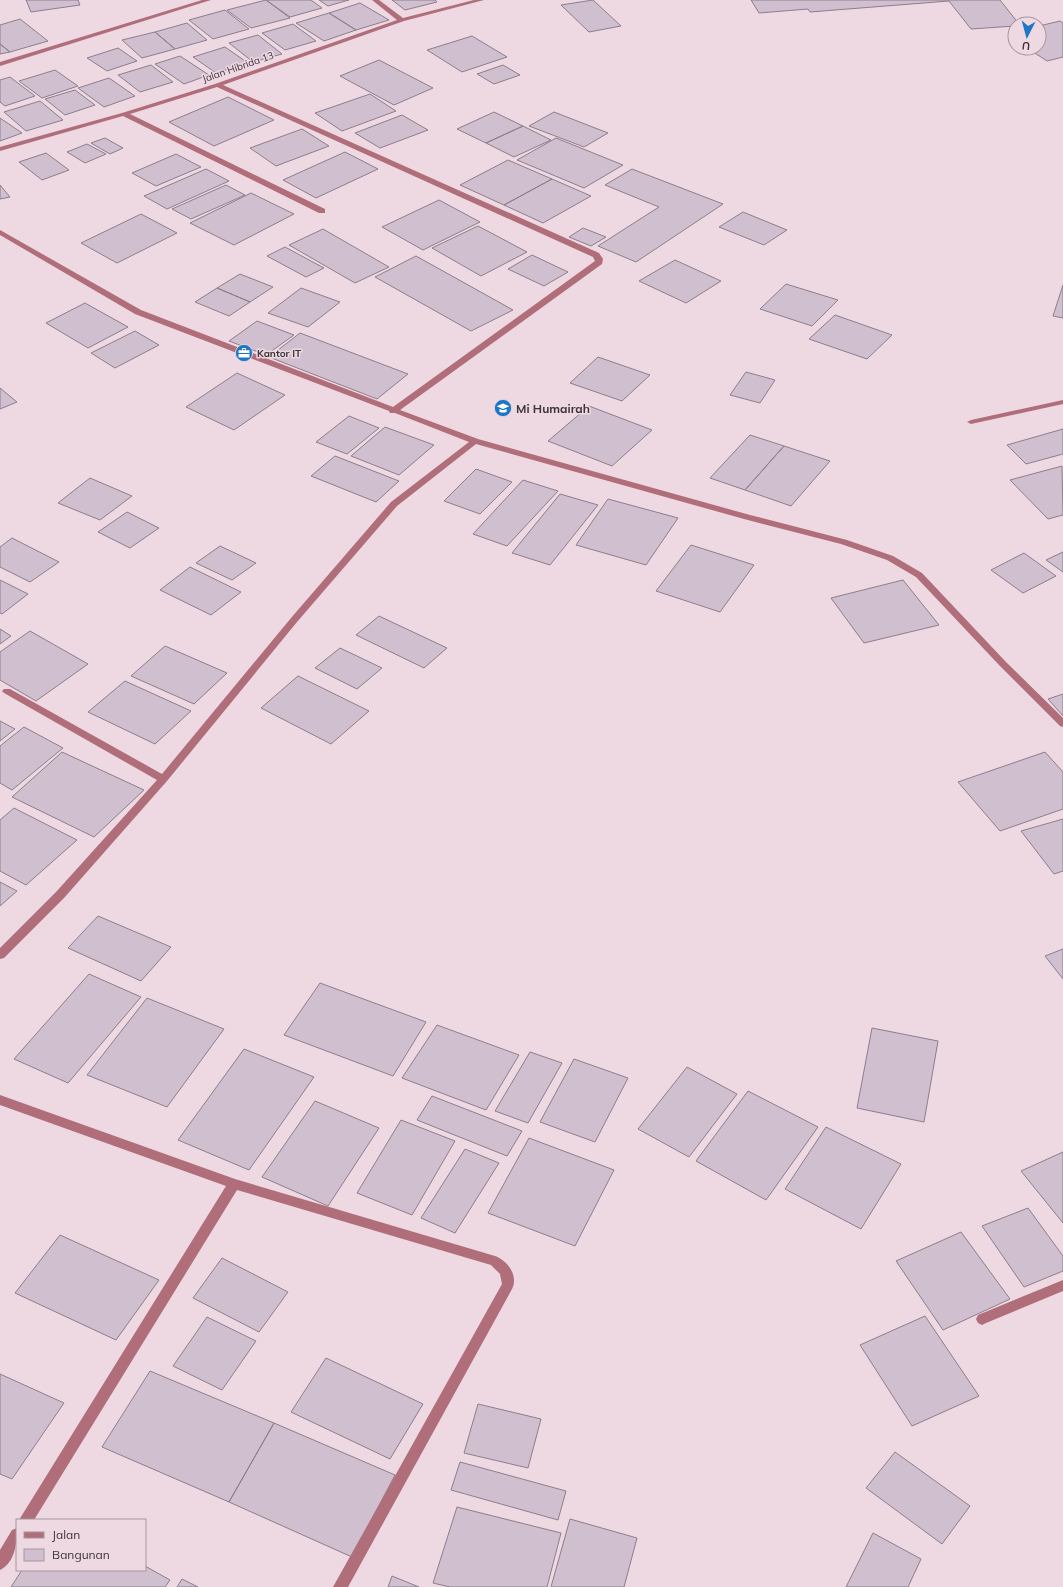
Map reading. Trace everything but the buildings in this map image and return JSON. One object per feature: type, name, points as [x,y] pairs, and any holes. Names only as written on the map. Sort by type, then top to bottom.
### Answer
[{"type":"street","points":[[0,64],[208,0]]},
{"type":"street","points":[[375,0],[402,20]]},
{"type":"street","name":"Jalan Hibrida 13","points":[[0,149],[124,114],[217,85],[402,20],[481,0]]},
{"type":"street","points":[[217,85],[589,251],[596,255],[599,259],[599,262],[393,411]]},
{"type":"street","points":[[124,114],[322,211]]},
{"type":"street","points":[[0,232],[138,312],[393,411],[475,441],[747,518],[844,542],[890,558],[919,575],[1002,664],[1063,724]]},
{"type":"street","points":[[971,422],[1063,402]]},
{"type":"street","points":[[0,955],[60,895],[163,778],[294,620],[394,504],[475,441]]},
{"type":"street","points":[[7,691],[163,778]]},
{"type":"street","points":[[0,1100],[234,1184],[495,1261],[504,1267],[508,1275],[508,1285],[340,1587]]},
{"type":"street","points":[[27,1519],[234,1184]]},
{"type":"street","points":[[982,1319],[1063,1285]]},
{"type":"street","points":[[0,1563],[16,1537]]},
{"type":"place","name":"Kantor IT","points":[[244,353]]},
{"type":"place","name":"Mi Humairah","points":[[503,408]]}]
